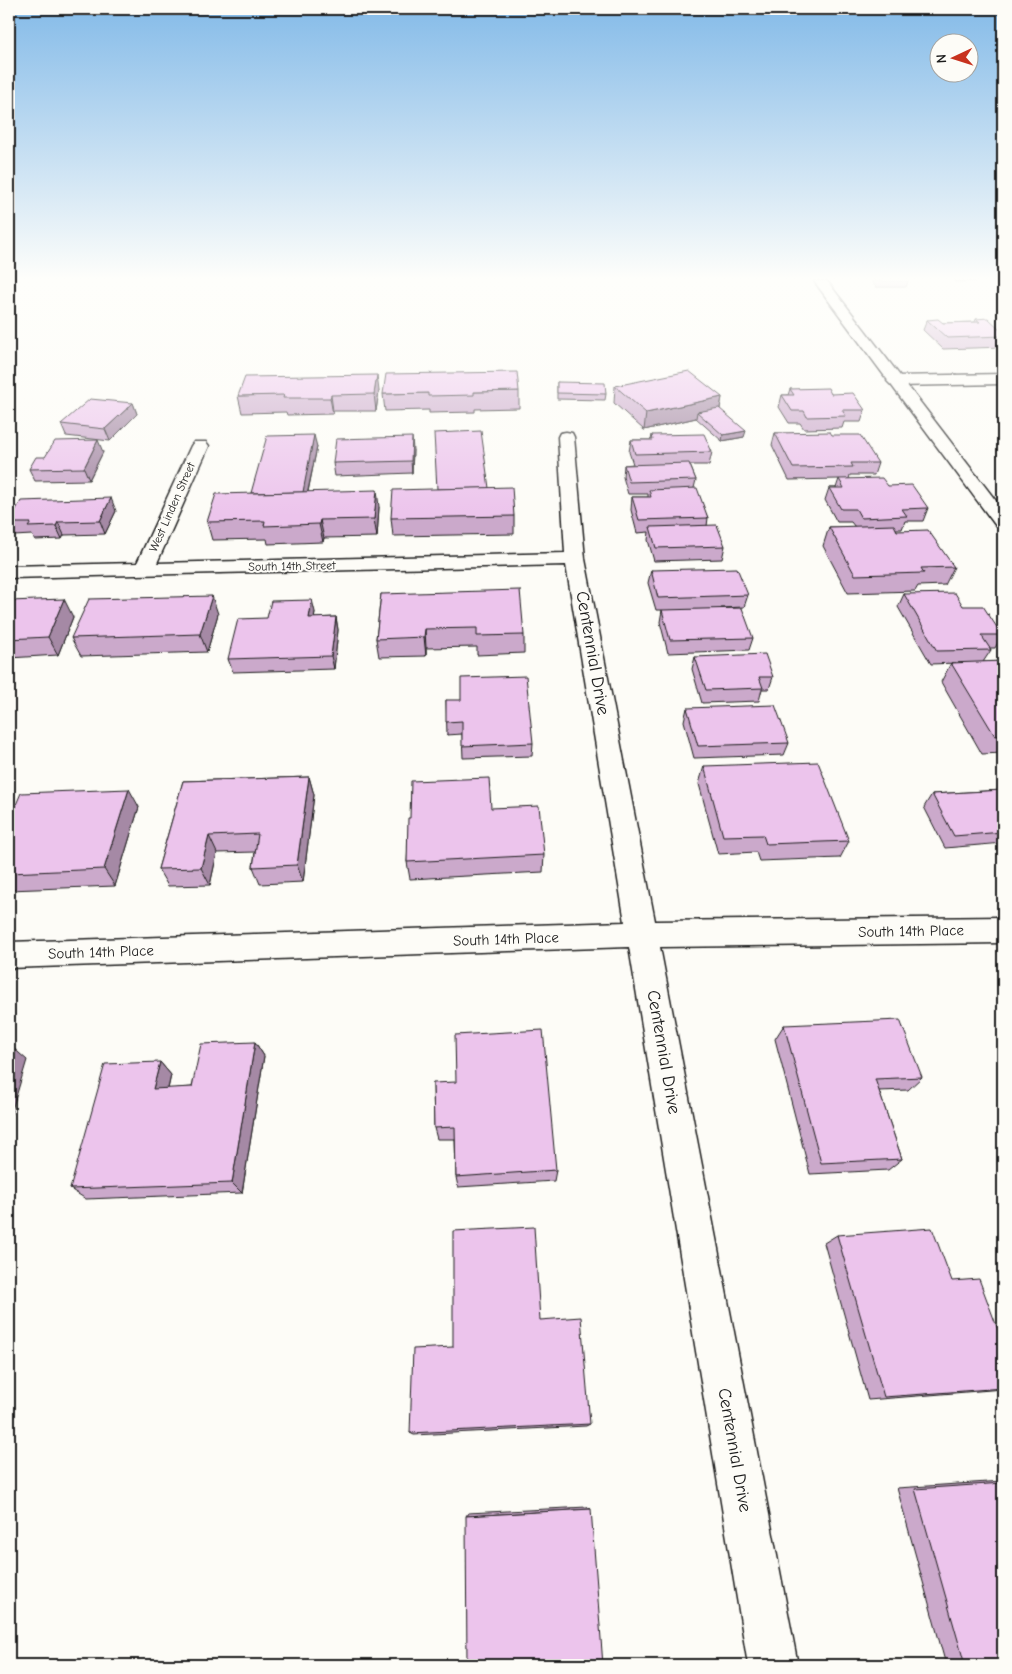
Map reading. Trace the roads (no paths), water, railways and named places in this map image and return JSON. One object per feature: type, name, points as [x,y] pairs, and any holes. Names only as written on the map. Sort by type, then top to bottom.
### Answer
[{"type":"street","points":[[879,359],[1003,522]]},
{"type":"street","points":[[895,381],[1003,379]]},
{"type":"street","name":"Centennial Drive","points":[[566,436],[576,559],[774,1665]]},
{"type":"street","name":"West Linden Street","points":[[144,569],[200,446]]},
{"type":"street","name":"South 14th Street","points":[[9,572],[576,559]]},
{"type":"street","name":"South 14th Place","points":[[9,955],[644,934],[1003,930]]}]
